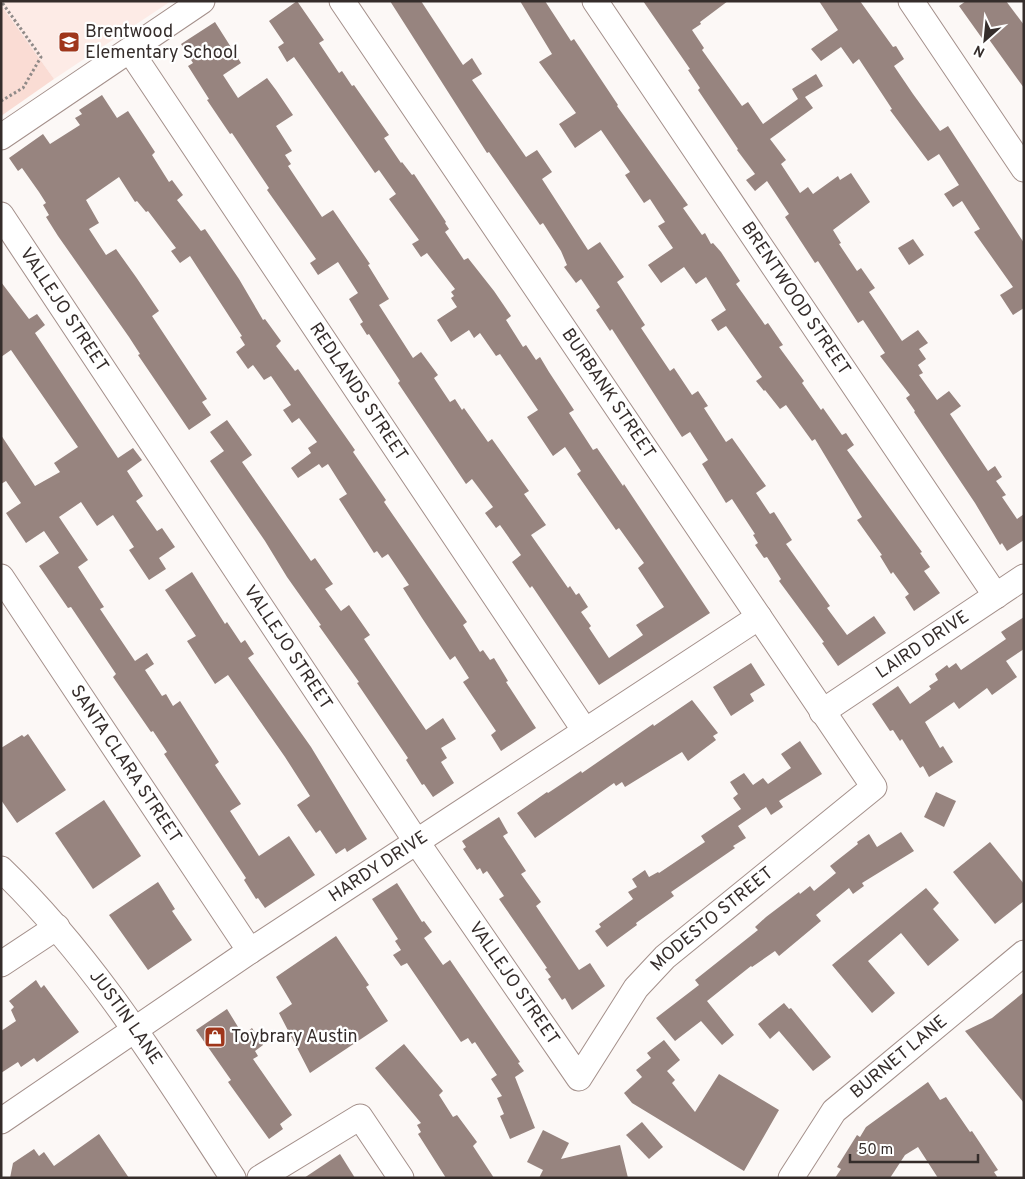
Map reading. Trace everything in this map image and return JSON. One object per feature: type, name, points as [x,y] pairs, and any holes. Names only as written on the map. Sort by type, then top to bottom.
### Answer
[{"type":"street","points":[[1,137],[131,52],[202,1]]},
{"type":"street","name":"BURBANK STREET","points":[[342,1],[874,787]]},
{"type":"street","name":"BRENTWOOD STREET","points":[[594,1],[996,596]]},
{"type":"street","points":[[911,1],[1024,169]]},
{"type":"street","name":"REDLANDS STREET","points":[[131,52],[585,731]]},
{"type":"street","name":"VALLEJO STREET","points":[[1,215],[416,841],[579,1078]]},
{"type":"street","name":"SANTA CLARA STREET","points":[[1,577],[250,951]]},
{"type":"street","name":"LAIRD DRIVE","points":[[822,712],[1024,577]]},
{"type":"street","name":"HARDY DRIVE","points":[[1,1121],[250,951],[758,617]]},
{"type":"street","name":"MODESTO STREET","points":[[579,1078],[636,988],[665,957],[874,787]]},
{"type":"street","name":"JUSTIN LANE","points":[[1,870],[58,927],[135,1029],[233,1178]]},
{"type":"street","points":[[1,964],[58,927]]},
{"type":"street","name":"BURNET LANE","points":[[791,1178],[834,1111],[1024,953]]},
{"type":"street","points":[[260,1178],[360,1117],[401,1178]]},
{"type":"path","points":[[1,1],[41,57],[23,88],[1,101]]},
{"type":"shaded area","name":"Brentwood Elementary School","points":[[1,1],[171,1],[54,79],[1,5]]},
{"type":"shaded area","points":[[1,5],[54,79],[1,116]]},
{"type":"building","points":[[297,1],[324,40],[319,43],[339,73],[342,71],[352,86],[354,85],[389,135],[384,138],[401,163],[412,175],[414,174],[446,222],[449,229],[445,232],[464,260],[468,258],[511,316],[506,320],[523,347],[526,345],[536,360],[540,357],[574,410],[569,413],[593,450],[597,448],[623,486],[624,484],[710,613],[599,685],[532,586],[530,588],[512,562],[521,555],[500,525],[496,528],[485,513],[493,507],[472,479],[466,484],[398,383],[400,381],[369,334],[367,335],[360,324],[363,322],[349,299],[358,293],[338,262],[318,275],[310,263],[316,259],[267,190],[269,188],[232,133],[230,134],[207,100],[209,99],[188,66],[193,63],[181,44],[215,22],[241,63],[223,75],[238,98],[267,78],[276,90],[293,115],[276,126],[292,151],[285,155],[291,164],[288,166],[322,217],[333,210],[370,264],[368,265],[389,299],[379,305],[413,358],[421,352],[438,375],[434,378],[450,402],[455,399],[462,410],[464,408],[488,442],[492,439],[529,491],[524,494],[546,525],[531,535],[568,588],[570,586],[576,595],[579,593],[588,607],[581,612],[609,658],[643,635],[636,625],[664,607],[638,568],[644,563],[619,528],[616,530],[577,474],[581,471],[565,447],[553,456],[527,417],[538,410],[500,354],[496,356],[480,333],[474,338],[469,330],[451,342],[437,320],[457,307],[451,298],[454,296],[451,292],[455,289],[427,253],[421,257],[412,244],[419,240],[389,199],[396,194],[379,170],[375,173],[294,57],[287,62],[278,47],[284,43],[269,21]]},
{"type":"building","points":[[390,1],[421,1],[463,65],[472,58],[482,74],[472,80],[526,157],[537,150],[552,172],[542,179],[588,250],[600,242],[624,277],[617,282],[645,325],[641,328],[670,371],[674,368],[692,395],[698,391],[708,406],[704,408],[726,442],[732,438],[766,486],[756,493],[770,514],[774,512],[792,540],[786,544],[830,606],[827,608],[847,635],[874,616],[886,633],[838,666],[822,643],[824,642],[779,581],[781,579],[767,557],[764,558],[755,545],[758,543],[753,535],[755,534],[732,499],[726,503],[702,464],[708,460],[690,432],[682,437],[612,329],[610,331],[596,310],[600,307],[581,279],[576,283],[564,267],[567,265],[561,251],[543,223],[540,225],[489,152],[487,153]]},
{"type":"building","points":[[520,1],[545,1],[571,41],[574,39],[617,106],[688,205],[683,208],[702,235],[705,233],[711,244],[713,243],[721,252],[740,281],[736,284],[765,325],[768,323],[783,345],[779,347],[804,381],[802,383],[821,410],[823,408],[842,435],[846,433],[854,445],[847,450],[922,552],[920,553],[930,567],[924,571],[940,593],[914,611],[905,597],[909,594],[893,572],[891,574],[880,556],[882,555],[857,520],[862,517],[815,439],[812,441],[786,405],[780,409],[756,381],[762,377],[726,326],[718,331],[711,320],[726,310],[706,277],[696,284],[684,267],[661,283],[648,265],[673,248],[658,226],[665,222],[650,199],[644,203],[625,175],[630,172],[601,130],[575,148],[559,124],[576,113],[539,62],[552,54]]},
{"type":"building","points":[[643,1],[728,1],[692,30],[704,48],[702,50],[742,106],[748,102],[763,124],[798,99],[792,89],[816,74],[823,86],[805,97],[813,108],[770,139],[786,160],[781,164],[800,193],[808,187],[813,194],[838,176],[840,180],[851,173],[870,202],[833,230],[841,243],[839,244],[857,271],[861,268],[875,288],[869,292],[902,341],[918,330],[928,343],[919,349],[926,359],[918,365],[923,373],[919,375],[937,400],[949,391],[961,406],[950,414],[988,471],[995,466],[1002,477],[996,481],[1006,495],[1002,497],[1017,519],[1024,514],[1024,540],[1007,551],[1002,543],[1000,545],[975,503],[914,412],[906,398],[910,395],[880,356],[885,353],[863,320],[858,323],[818,261],[815,263],[785,217],[789,214],[767,181],[755,191],[746,180],[755,174],[698,90],[700,88],[688,70],[690,69]]},
{"type":"building","points":[[819,1],[860,1],[893,47],[896,46],[904,59],[894,66],[940,131],[948,126],[1024,243],[1024,308],[1013,315],[1000,295],[1013,287],[974,232],[980,229],[962,201],[953,207],[944,194],[959,185],[939,154],[928,161],[890,110],[892,109],[859,59],[853,64],[841,47],[821,61],[811,49],[838,30]]},
{"type":"building","points":[[966,1],[1006,1],[1024,25],[1024,88],[988,38],[984,41],[959,6]]},
{"type":"building","points":[[102,95],[117,118],[128,111],[155,152],[152,155],[169,182],[172,180],[183,195],[177,200],[201,231],[205,229],[239,279],[263,320],[265,319],[281,341],[276,346],[295,371],[298,369],[355,450],[353,452],[386,500],[384,502],[467,622],[463,625],[480,652],[483,650],[490,660],[494,658],[508,681],[506,682],[536,728],[501,751],[491,735],[496,731],[463,682],[469,678],[455,656],[450,660],[422,618],[403,588],[409,585],[388,554],[382,558],[377,551],[374,553],[339,499],[347,494],[328,464],[322,468],[319,464],[298,478],[291,468],[311,453],[308,448],[317,442],[299,418],[292,423],[283,410],[291,405],[271,376],[264,380],[253,365],[248,369],[236,352],[245,345],[240,337],[242,336],[190,256],[180,263],[171,251],[176,248],[148,211],[146,212],[137,201],[135,202],[119,177],[86,200],[99,223],[89,229],[106,255],[116,249],[136,277],[159,311],[152,316],[207,399],[202,402],[211,415],[189,430],[138,355],[140,354],[129,337],[46,217],[49,215],[43,205],[46,203],[39,192],[22,168],[18,171],[9,158],[43,134],[50,144],[80,125],[75,118],[82,114],[79,110]]},
{"type":"building","points":[[913,239],[924,255],[909,265],[898,248]]},
{"type":"building","points":[[1,282],[29,319],[37,314],[45,325],[35,333],[118,458],[133,448],[142,460],[127,471],[143,496],[136,501],[157,531],[162,528],[175,547],[159,558],[166,569],[149,580],[129,550],[134,547],[113,515],[97,526],[81,502],[59,517],[88,560],[78,567],[104,607],[100,609],[135,661],[147,653],[154,664],[145,670],[162,696],[166,694],[173,706],[180,701],[219,762],[215,765],[241,804],[230,811],[259,856],[289,836],[315,875],[265,908],[258,898],[256,899],[244,880],[246,878],[164,754],[167,752],[113,677],[116,674],[71,607],[68,608],[39,566],[59,553],[44,531],[26,543],[6,513],[21,503],[6,481],[1,484],[1,435],[35,486],[60,472],[54,463],[78,447],[11,350],[1,357]]},
{"type":"building","points":[[227,420],[252,455],[242,462],[311,561],[315,558],[333,584],[325,589],[341,611],[349,605],[370,635],[364,639],[426,730],[443,718],[456,739],[441,748],[447,758],[441,762],[454,783],[433,797],[424,784],[422,785],[406,760],[408,758],[357,683],[359,682],[319,626],[321,625],[210,461],[224,451],[210,432]]},
{"type":"building","points":[[192,572],[225,624],[227,622],[241,643],[245,640],[254,654],[248,658],[311,747],[367,839],[347,852],[345,848],[336,854],[320,830],[316,833],[297,805],[310,796],[285,757],[228,675],[215,684],[187,641],[196,636],[165,590]]},
{"type":"building","points":[[1024,617],[1024,649],[1006,661],[1017,677],[992,695],[987,688],[959,709],[954,702],[925,722],[940,748],[943,746],[953,762],[929,777],[923,766],[920,768],[902,739],[900,741],[893,730],[890,731],[872,704],[898,686],[910,704],[931,689],[929,686],[938,680],[935,674],[947,665],[949,668],[956,663],[961,670],[1006,639],[1001,632]]},
{"type":"building","points":[[751,663],[765,685],[750,694],[754,701],[731,716],[713,687]]},
{"type":"building","points":[[692,700],[718,733],[713,736],[716,740],[688,761],[682,752],[625,787],[622,782],[616,786],[614,783],[535,838],[517,813],[581,771],[582,773],[653,724],[654,726]]},
{"type":"building","points":[[28,734],[66,790],[17,823],[1,800],[1,748],[22,735],[24,737]]},
{"type":"building","points":[[800,741],[822,774],[779,801],[783,807],[771,815],[766,807],[738,826],[746,838],[733,846],[735,848],[671,892],[674,896],[636,923],[637,925],[607,947],[595,931],[601,927],[599,924],[633,899],[628,892],[637,887],[632,879],[645,870],[649,877],[659,873],[705,842],[701,836],[741,809],[733,798],[738,794],[730,782],[744,773],[753,785],[763,778],[768,784],[791,768],[781,754]]},
{"type":"building","points":[[936,792],[956,801],[944,827],[924,817]]},
{"type":"building","points":[[104,800],[141,856],[93,889],[55,833]]},
{"type":"building","points":[[499,817],[508,833],[503,836],[526,871],[521,874],[541,902],[536,906],[579,970],[590,963],[605,986],[572,1010],[565,998],[562,1000],[548,979],[551,977],[545,969],[547,968],[499,899],[504,896],[487,871],[483,874],[480,868],[477,870],[463,849],[466,847],[462,841]]},
{"type":"building","points":[[901,832],[914,851],[862,883],[864,886],[853,894],[849,888],[816,915],[821,921],[779,956],[775,951],[751,966],[707,1001],[734,1035],[722,1045],[701,1021],[675,1041],[656,1018],[699,985],[695,980],[758,930],[755,927],[766,917],[799,892],[800,894],[810,886],[814,891],[836,873],[830,866],[858,844],[857,842],[869,834],[877,847]]},
{"type":"building","points":[[990,842],[1024,884],[1024,901],[995,924],[953,872]]},
{"type":"building","points":[[158,882],[175,909],[172,911],[192,940],[148,970],[109,915]]},
{"type":"building","points":[[397,883],[422,922],[424,921],[432,932],[424,938],[443,965],[450,960],[520,1062],[518,1063],[524,1071],[515,1077],[535,1128],[510,1139],[500,1116],[504,1114],[497,1098],[502,1096],[491,1079],[497,1075],[475,1042],[472,1044],[468,1038],[461,1042],[407,963],[401,966],[393,955],[401,950],[395,941],[398,939],[372,899]]},
{"type":"building","points":[[926,888],[939,903],[933,909],[959,940],[928,966],[901,933],[868,961],[895,993],[872,1013],[832,965]]},
{"type":"building","points":[[336,936],[369,985],[366,987],[388,1021],[310,1073],[279,1013],[292,1004],[276,977]]},
{"type":"building","points":[[36,980],[41,988],[44,985],[79,1032],[37,1062],[34,1058],[21,1067],[18,1062],[1,1073],[1,1031],[16,1021],[11,1010],[14,1007],[9,1001]]},
{"type":"building","points":[[1024,992],[1024,1103],[965,1031],[992,1018]]},
{"type":"building","points":[[784,1003],[789,1009],[791,1008],[831,1057],[813,1071],[779,1031],[770,1039],[758,1024]]},
{"type":"building","points":[[227,1009],[243,1035],[252,1028],[263,1045],[255,1051],[258,1056],[253,1059],[292,1115],[280,1124],[283,1129],[269,1139],[228,1082],[231,1080],[196,1030]]},
{"type":"building","points":[[664,1040],[680,1060],[667,1071],[675,1080],[672,1083],[695,1112],[719,1074],[779,1110],[744,1171],[632,1103],[624,1093],[642,1077],[636,1070],[651,1058],[647,1053]]},
{"type":"building","points":[[404,1044],[443,1091],[439,1095],[453,1117],[457,1115],[477,1142],[473,1146],[494,1178],[446,1178],[418,1134],[421,1132],[417,1125],[421,1123],[375,1068]]},
{"type":"building","points":[[928,1082],[940,1100],[946,1097],[970,1132],[972,1131],[998,1170],[994,1172],[998,1178],[938,1178],[918,1147],[905,1155],[890,1178],[835,1178],[841,1169],[837,1167],[857,1135],[860,1137],[866,1127]]},
{"type":"building","points":[[642,1122],[663,1147],[649,1159],[626,1135]]},
{"type":"building","points":[[543,1130],[569,1143],[561,1159],[620,1145],[628,1178],[539,1178],[543,1170],[527,1162]]},
{"type":"building","points":[[99,1134],[129,1178],[10,1178],[13,1163],[34,1149],[39,1156],[44,1152],[54,1166]]},
{"type":"building","points":[[340,1154],[355,1178],[304,1178]]},
{"type":"place","name":"Brentwood Elementary School","points":[[69,42]]},
{"type":"place","name":"Toybrary Austin","points":[[215,1037]]}]
